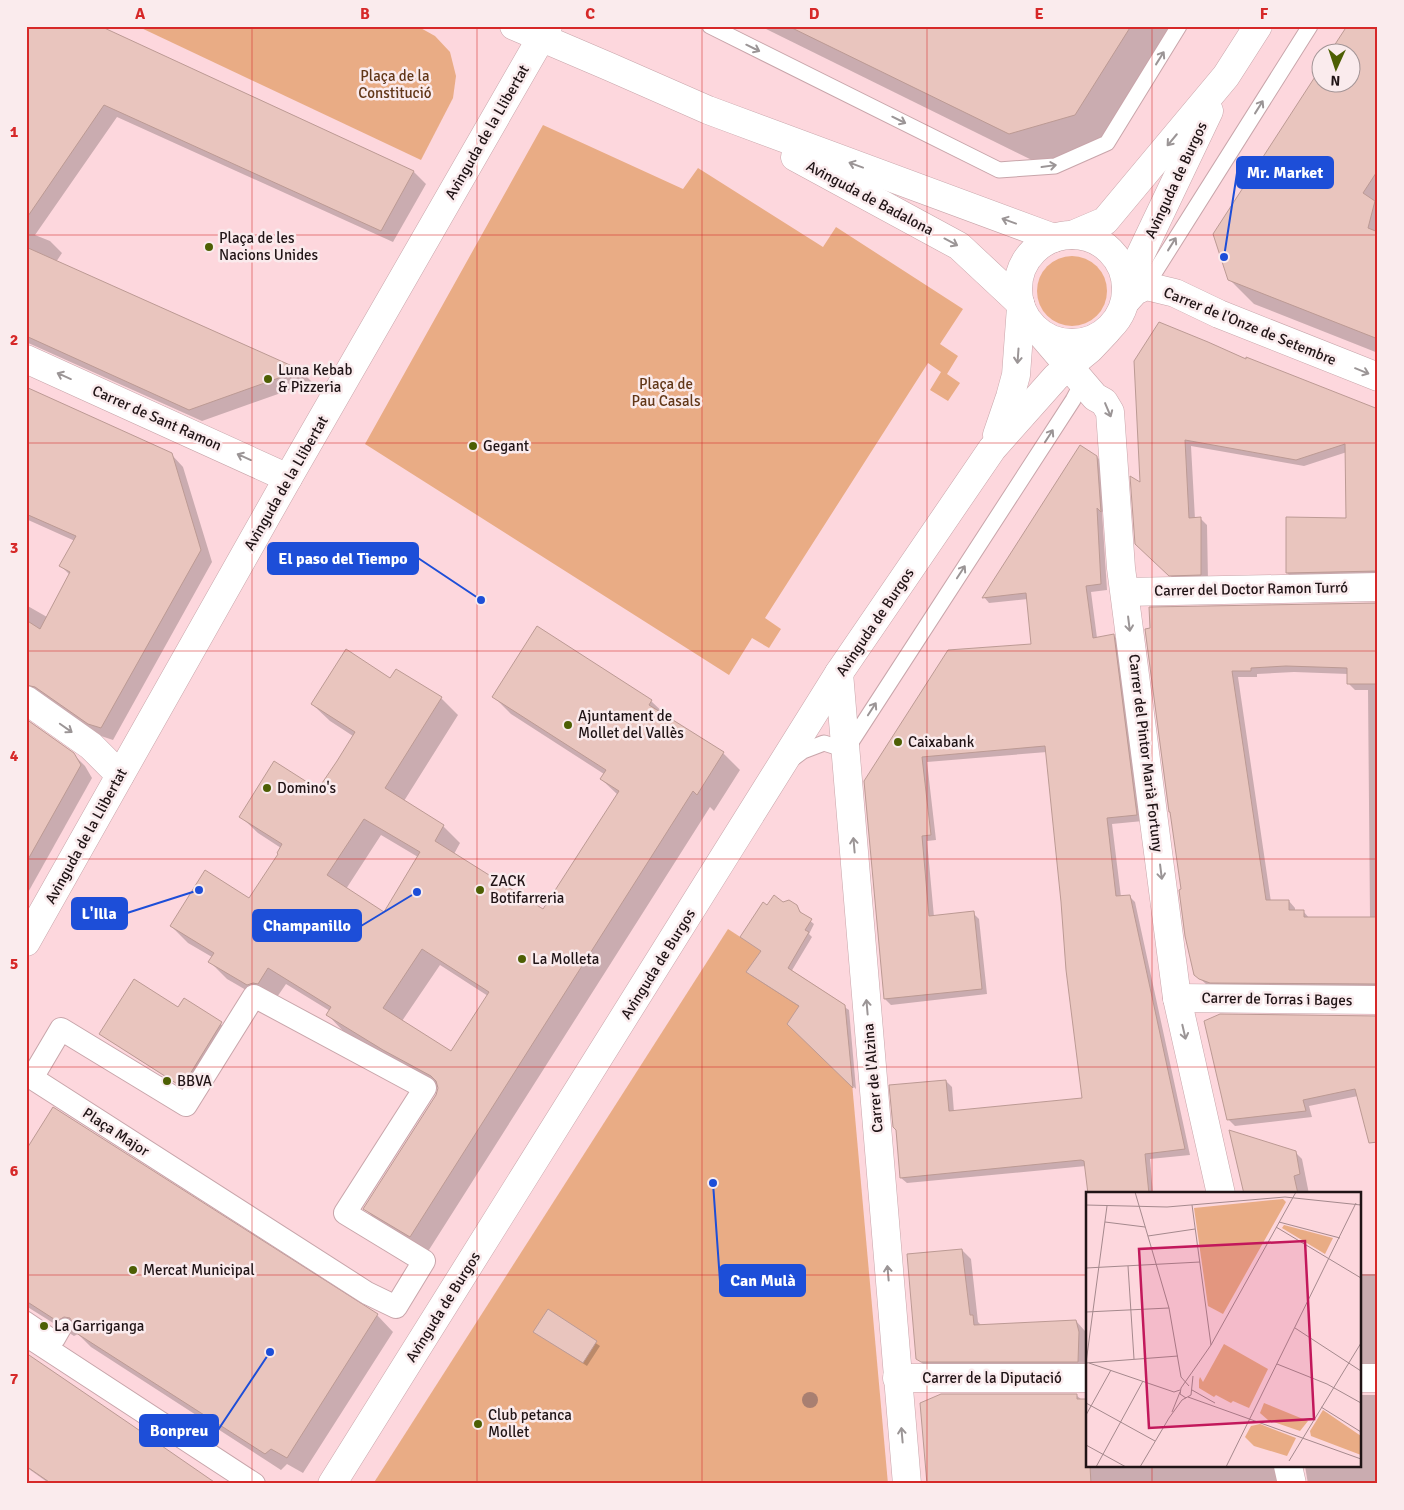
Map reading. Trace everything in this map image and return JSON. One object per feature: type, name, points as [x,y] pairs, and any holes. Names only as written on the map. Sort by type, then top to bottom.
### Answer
[{"type":"street","name":"Avinguda de Badalona","points":[[514,26],[544,32],[610,66],[708,110],[959,246],[1021,305]]},
{"type":"street","name":"Avinguda de Burgos","points":[[1063,236],[1105,221],[1226,76],[1258,26]]},
{"type":"street","name":"Avinguda de la Llibertat","points":[[26,942],[288,478],[544,32]]},
{"type":"street","name":"Avinguda de Burgos","points":[[1133,290],[1226,76]]},
{"type":"street","name":"Avinguda de Badalona","points":[[708,110],[1063,236]]},
{"type":"street","points":[[1063,236],[1088,237],[1102,244],[1114,255],[1133,290],[1116,322],[1098,340],[1076,344],[1058,342],[1042,335],[1021,305],[1018,288],[1022,267],[1032,252],[1039,246],[1063,236]]},
{"type":"street","name":"Carrer de l'Onze de Setembre","points":[[1133,290],[1175,293],[1219,314],[1378,377]]},
{"type":"street","name":"Avinguda de Burgos","points":[[992,449],[1016,375],[1021,305]]},
{"type":"street","name":"Carrer del Pintor Marià Fortuny","points":[[1042,335],[1095,397],[1104,402],[1110,412],[1121,568],[1176,998],[1221,1192]]},
{"type":"street","name":"Avinguda de Burgos","points":[[332,1484],[839,673],[992,449],[1056,377],[1075,374],[1098,340]]},
{"type":"street","name":"Carrer de Sant Ramon","points":[[26,359],[288,478]]},
{"type":"street","name":"Carrer del Doctor Ramon Turró","points":[[1125,592],[1378,587]]},
{"type":"street","name":"Carrer de l'Alzina","points":[[839,673],[906,1484]]},
{"type":"street","points":[[26,700],[91,746],[120,775]]},
{"type":"street","name":"Plaça Major","points":[[254,996],[425,1088],[345,1213],[424,1262],[396,1307],[367,1293],[32,1078],[61,1029],[186,1105],[254,996]]},
{"type":"street","name":"Carrer de Torras i Bages","points":[[1176,998],[1378,1000]]},
{"type":"street","points":[[26,1335],[254,1484]]},
{"type":"street","name":"Carrer de la Diputació","points":[[897,1378],[1086,1378]]},
{"type":"street","points":[[1362,1378],[1378,1378]]},
{"type":"street","points":[[1288,1468],[1292,1484]]},
{"type":"lane","points":[[710,26],[999,170],[1055,166],[1107,143],[1179,26]]},
{"type":"lane","points":[[1133,290],[1310,26]]},
{"type":"lane","points":[[781,768],[803,751],[824,743],[846,750],[1067,409],[1075,374]]},
{"type":"lane","points":[[26,1319],[57,1340],[65,1326]]},
{"type":"green space","name":"Plaça de la Constitució","points":[[137,26],[417,26],[435,36],[450,52],[456,76],[453,98],[421,160]]},
{"type":"green space","name":"Plaça de Pau Casals","points":[[543,125],[683,189],[698,168],[823,247],[836,227],[963,309],[940,344],[958,356],[947,374],[960,383],[948,401],[930,390],[941,372],[928,363],[765,618],[781,629],[769,648],[752,638],[729,675],[365,444]]},
{"type":"green space","points":[[1072,256],[1091,262],[1101,272],[1107,291],[1101,310],[1091,320],[1072,326],[1053,320],[1043,310],[1037,291],[1043,272],[1053,262]]},
{"type":"green space","points":[[728,929],[845,1005],[888,1484],[373,1484]]},
{"type":"building","points":[[26,26],[100,26],[414,171],[381,231],[104,105],[26,219]]},
{"type":"building","points":[[788,26],[1131,26],[1075,115],[1009,134]]},
{"type":"building","points":[[1347,26],[1378,26],[1378,170],[1363,193],[1375,201],[1368,228],[1378,232],[1378,339],[1228,280],[1213,234],[1312,81],[1312,92],[1362,92],[1362,42],[1337,42]]},
{"type":"building","points":[[26,247],[301,370],[189,410],[26,336]]},
{"type":"building","points":[[1159,322],[1246,359],[1246,357],[1378,409],[1378,571],[1286,573],[1286,517],[1346,518],[1345,444],[1296,460],[1185,440],[1189,518],[1201,517],[1201,575],[1169,576],[1135,544],[1130,476],[1140,482],[1134,361]]},
{"type":"building","points":[[26,387],[172,453],[201,550],[101,728],[88,724],[35,687],[26,685],[26,620],[40,629],[70,572],[59,566],[76,536],[26,514]]},
{"type":"building","points":[[1080,445],[1097,456],[1101,512],[1097,508],[1101,584],[1086,586],[1093,638],[1114,634],[1137,815],[1107,818],[1116,896],[1130,895],[1185,1149],[1145,1154],[1149,1192],[1088,1192],[1084,1161],[1081,1160],[900,1178],[896,1130],[893,1127],[889,1085],[946,1080],[949,1111],[1082,1098],[1066,970],[1045,746],[922,757],[931,835],[922,836],[929,916],[974,911],[982,989],[884,999],[864,781],[948,650],[1031,644],[1026,593],[982,598]]},
{"type":"building","points":[[1378,603],[1378,684],[1347,684],[1347,668],[1286,666],[1251,668],[1251,671],[1232,671],[1266,900],[1289,900],[1289,910],[1304,910],[1304,917],[1378,917],[1378,984],[1210,983],[1199,979],[1194,975],[1185,936],[1179,890],[1181,889],[1145,629],[1150,628],[1149,607]]},
{"type":"building","points":[[537,626],[652,700],[649,705],[724,752],[697,795],[693,791],[410,1237],[363,1209],[436,1095],[438,1088],[436,1081],[431,1076],[383,1050],[326,1015],[331,1007],[268,968],[258,984],[247,985],[208,962],[214,953],[170,926],[205,870],[249,898],[278,854],[282,844],[239,817],[274,761],[318,789],[337,761],[355,732],[311,704],[346,649],[390,678],[396,669],[442,697],[385,788],[444,825],[435,841],[543,909],[619,791],[600,779],[606,770],[492,697]],"holes":[[[364,819],[420,852],[384,912],[327,875]],[[422,949],[489,992],[451,1051],[383,1008]]]},
{"type":"building","points":[[26,719],[74,753],[81,765],[26,863]]},
{"type":"building","points":[[774,895],[783,902],[789,900],[797,905],[800,912],[812,919],[805,930],[809,932],[788,968],[845,1005],[853,1088],[787,1024],[799,1006],[746,972],[761,951],[740,937],[763,902],[767,905]]},
{"type":"building","points":[[134,979],[178,1007],[184,998],[222,1022],[182,1087],[99,1034]]},
{"type":"building","points":[[1220,1014],[1378,1016],[1378,1142],[1369,1143],[1355,1089],[1303,1100],[1306,1111],[1227,1120],[1204,1021]]},
{"type":"building","name":"Mercat Municipal","points":[[53,1107],[378,1314],[287,1458],[271,1449],[265,1454],[73,1331],[74,1325],[70,1318],[64,1317],[57,1321],[26,1301],[26,1150]]},
{"type":"building","points":[[1229,1130],[1296,1151],[1300,1174],[1294,1176],[1298,1192],[1244,1192]]},
{"type":"building","points":[[962,1249],[970,1315],[973,1315],[974,1325],[1076,1320],[1079,1332],[1078,1362],[921,1362],[916,1359],[907,1254]]},
{"type":"building","points":[[548,1309],[597,1341],[583,1363],[533,1332]]},
{"type":"building","points":[[26,1353],[217,1484],[52,1484],[26,1466]]},
{"type":"building","points":[[941,1394],[1077,1394],[1077,1399],[1086,1399],[1086,1468],[1090,1468],[1091,1484],[927,1484],[920,1403]]},
{"type":"place","name":"Plaça de les Nacions Unides","points":[[209,247]]},
{"type":"place","name":"Mr. Market","points":[[1224,257]]},
{"type":"place","name":"Luna Kebab & Pizzeria","points":[[268,379]]},
{"type":"place","name":"Gegant","points":[[473,446]]},
{"type":"place","name":"El paso del Tiempo","points":[[481,600]]},
{"type":"place","name":"Ajuntament de Mollet del Vallès","points":[[568,725]]},
{"type":"place","name":"Caixabank","points":[[898,742]]},
{"type":"place","name":"Domino's","points":[[267,788]]},
{"type":"place","name":"L'Illa","points":[[199,890]]},
{"type":"place","name":"ZACK Botifarreria","points":[[480,890]]},
{"type":"place","name":"Champanillo","points":[[417,892]]},
{"type":"place","name":"La Molleta","points":[[522,959]]},
{"type":"place","name":"BBVA","points":[[167,1081]]},
{"type":"place","name":"Can Mulà","points":[[713,1183]]},
{"type":"place","name":"Mercat Municipal","points":[[133,1270]]},
{"type":"place","name":"La Garriganga","points":[[44,1326]]},
{"type":"place","name":"Bonpreu","points":[[270,1352]]},
{"type":"place","name":"Club petanca Mollet","points":[[478,1424]]}]
